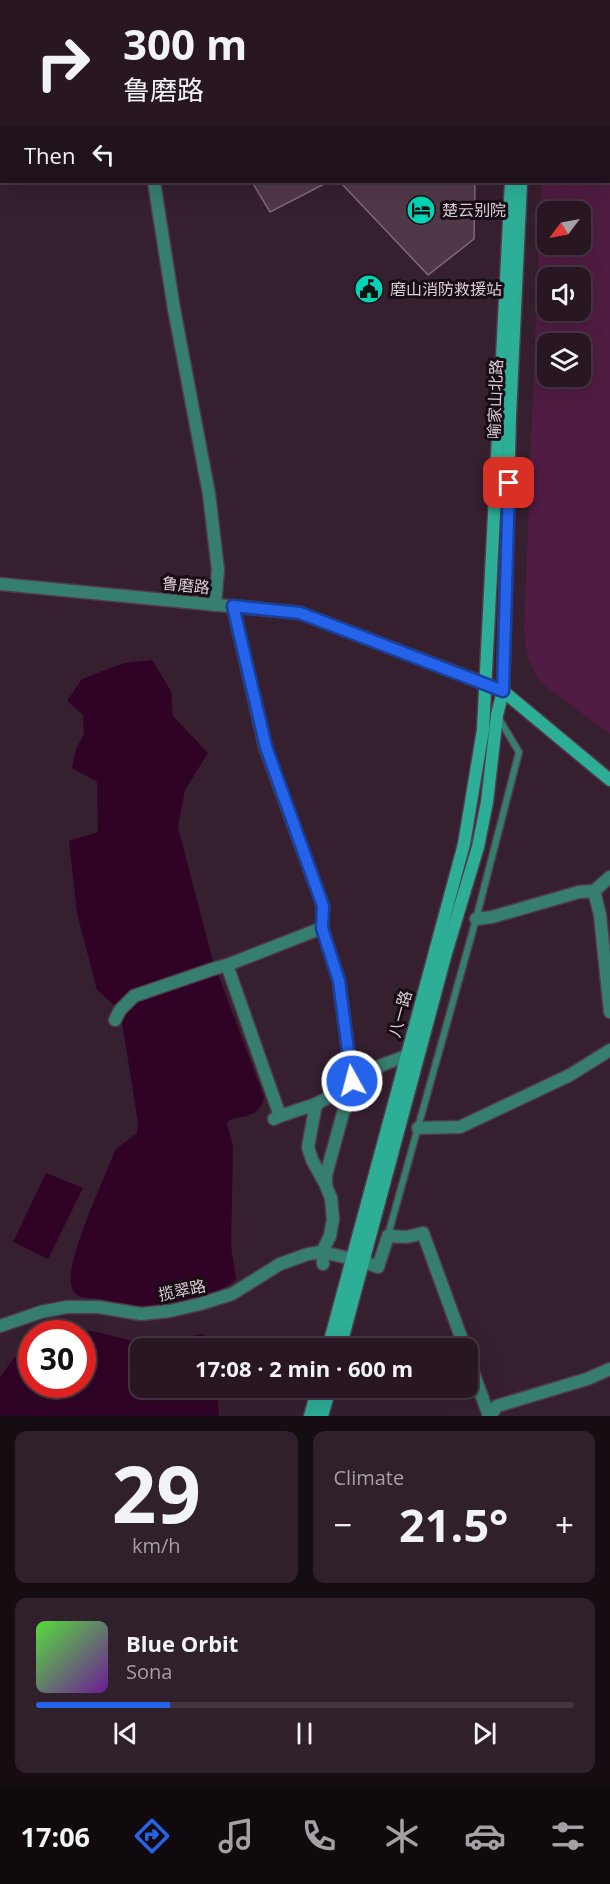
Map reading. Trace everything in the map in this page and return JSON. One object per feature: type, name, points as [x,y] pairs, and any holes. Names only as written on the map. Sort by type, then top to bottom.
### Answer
[{"type":"main road","name":"喻家山北路","points":[[486,684],[511,183]]},
{"type":"main road","name":"喻家山北路","points":[[503,691],[510,416],[521,183]]},
{"type":"main road","name":"鲁磨路","points":[[486,684],[503,691],[610,780]]},
{"type":"main road","name":"八一路","points":[[342,1338],[351,1284],[406,1056],[464,844],[483,730],[486,684]]},
{"type":"main road","name":"八一路","points":[[357,1260],[478,847],[487,802],[497,714],[503,691]]},
{"type":"main road","name":"八一路","points":[[332,1338],[351,1284]]},
{"type":"main road","points":[[310,1416],[315,1398]]},
{"type":"main road","points":[[322,1416],[327,1398]]},
{"type":"street","points":[[154,183],[178,332],[209,494],[218,570],[215,605]]},
{"type":"street","name":"鲁磨路","points":[[0,584],[300,613],[486,684]]},
{"type":"street","points":[[233,606],[266,747],[323,906],[322,928],[339,981],[352,1081],[351,1095]]},
{"type":"street","points":[[476,919],[492,917],[579,892],[594,891],[610,878]]},
{"type":"street","points":[[594,891],[600,915],[610,1012]]},
{"type":"street","points":[[115,1020],[120,1010],[134,996],[227,965],[322,928]]},
{"type":"street","points":[[227,965],[277,1118],[331,1096],[351,1095]]},
{"type":"street","points":[[418,1128],[460,1127],[570,1075],[610,1050]]},
{"type":"street","points":[[326,1186],[326,1175],[334,1140],[351,1095],[358,1084],[370,1073],[388,1062],[406,1056]]},
{"type":"street","points":[[316,1104],[308,1147],[331,1198],[333,1219],[323,1258]]},
{"type":"street","points":[[357,1260],[378,1267],[388,1236],[407,1237],[423,1233],[461,1338]]},
{"type":"street","name":"揽翠路","points":[[0,1326],[67,1306],[98,1307],[141,1314],[170,1311],[232,1294],[280,1264],[300,1256],[357,1260]]},
{"type":"street","points":[[489,1416],[497,1406],[587,1379],[610,1369]]},
{"type":"street","points":[[478,1386],[489,1416]]},
{"type":"lane","points":[[388,1236],[476,919],[519,752],[497,714]]},
{"type":"shaded area","points":[[541,183],[610,183],[610,734],[540,682],[528,658],[524,633],[537,288],[537,321],[591,321],[591,267],[538,267],[538,255],[591,255],[591,201],[540,201]]},
{"type":"shaded area","points":[[152,660],[171,691],[173,716],[208,753],[185,790],[178,827],[212,958],[264,1097],[256,1112],[229,1120],[227,1124],[233,1146],[231,1246],[236,1279],[220,1290],[194,1298],[145,1306],[78,1296],[71,1284],[74,1258],[93,1203],[116,1149],[137,1133],[138,1122],[120,1010],[97,990],[77,913],[69,841],[98,832],[97,782],[72,768],[76,749],[84,734],[83,715],[67,701],[82,679],[124,663]]},
{"type":"shaded area","points":[[46,1173],[83,1188],[48,1259],[13,1242]]},
{"type":"shaded area","points":[[96,1332],[130,1340],[130,1398],[217,1398],[219,1416],[0,1416],[0,1377],[18,1355],[18,1398],[96,1398]]},
{"type":"shaded area","points":[[201,1334],[210,1338],[182,1338]]},
{"type":"building","points":[[253,183],[326,183],[270,212]]},
{"type":"building","name":"楚云别院","points":[[341,183],[475,183],[474,239],[428,275]]},
{"type":"place","name":"楚云别院","points":[[421,210]]},
{"type":"place","name":"磨山消防救援站","points":[[369,289]]},
{"type":"route","points":[[352,1081],[339,981],[322,928],[323,906],[266,747],[233,606],[300,613],[503,691],[509,483]]}]
